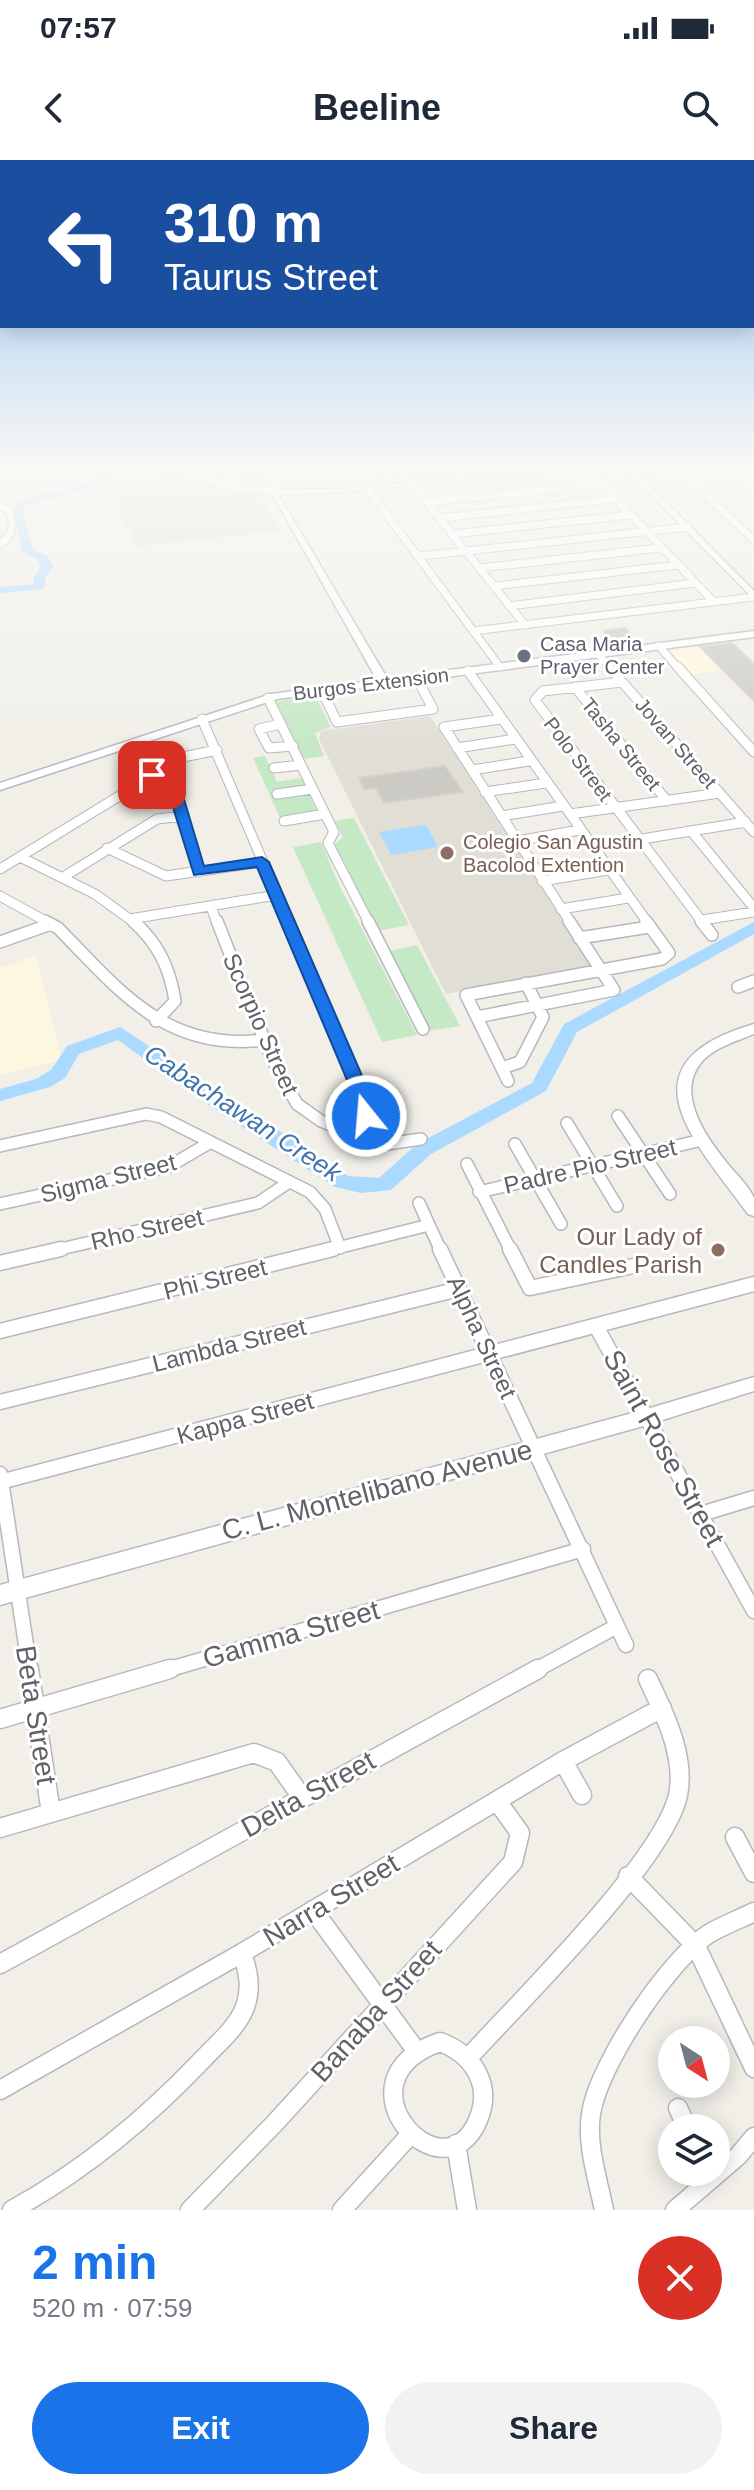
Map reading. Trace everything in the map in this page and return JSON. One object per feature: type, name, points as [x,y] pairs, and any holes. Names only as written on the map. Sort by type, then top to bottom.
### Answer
[{"type":"street","points":[[315,564],[383,681]]},
{"type":"street","points":[[425,564],[500,667]]},
{"type":"street","points":[[477,564],[525,625]]},
{"type":"street","points":[[480,568],[519,564]]},
{"type":"street","points":[[723,564],[754,596]]},
{"type":"street","points":[[495,586],[677,565],[714,602]]},
{"type":"street","points":[[509,606],[695,583]]},
{"type":"street","points":[[473,631],[754,596]]},
{"type":"street","name":"Burgos Extension","points":[[0,787],[268,698],[754,634]]},
{"type":"street","points":[[659,646],[754,752]]},
{"type":"street","name":"Jovan Street","points":[[599,655],[754,832]]},
{"type":"street","points":[[468,671],[529,761],[669,953],[666,957],[466,995],[508,1081]]},
{"type":"street","points":[[321,689],[337,722],[433,709],[416,677]]},
{"type":"street","points":[[575,687],[622,682]]},
{"type":"street","name":"Polo Street","points":[[575,687],[543,691],[535,696],[712,935]]},
{"type":"street","name":"Tasha Street","points":[[575,687],[667,801]]},
{"type":"street","points":[[268,698],[335,835],[328,843],[340,871],[423,1029]]},
{"type":"street","points":[[202,719],[366,1105],[366,1116],[354,1136]]},
{"type":"street","points":[[477,1017],[611,994],[614,990],[444,727],[501,719]]},
{"type":"street","points":[[281,724],[259,729],[269,748],[293,746]]},
{"type":"street","points":[[457,748],[515,739]]},
{"type":"street","points":[[0,869],[183,757],[217,750]]},
{"type":"street","points":[[472,770],[529,761]]},
{"type":"street","points":[[274,768],[301,765]]},
{"type":"street","points":[[152,775],[173,786],[199,872]]},
{"type":"street","points":[[485,792],[546,783]]},
{"type":"street","points":[[277,794],[313,789]]},
{"type":"street","points":[[501,816],[616,809],[720,793]]},
{"type":"street","points":[[284,821],[325,814]]},
{"type":"street","points":[[65,876],[157,819],[184,816]]},
{"type":"street","points":[[642,839],[746,822]]},
{"type":"street","points":[[517,841],[580,830]]},
{"type":"street","points":[[692,832],[754,910],[702,920]]},
{"type":"street","points":[[107,848],[166,876],[262,862]]},
{"type":"street","points":[[20,857],[83,883],[130,919],[167,960],[175,1001],[156,1021]]},
{"type":"street","points":[[542,881],[608,870]]},
{"type":"street","points":[[130,919],[277,895]]},
{"type":"street","points":[[0,896],[51,924],[137,1008],[156,1021],[231,1044],[264,1040]]},
{"type":"street","points":[[561,909],[628,898]]},
{"type":"street","name":"Scorpio Street","points":[[211,907],[264,1040],[297,1104],[321,1121],[386,1146],[421,1139]]},
{"type":"street","points":[[0,942],[51,924]]},
{"type":"street","points":[[579,938],[649,927]]},
{"type":"street","points":[[738,987],[754,981]]},
{"type":"street","points":[[502,1068],[520,1062],[540,1025],[541,1007],[526,983]]},
{"type":"street","points":[[754,1029],[702,1054],[687,1073],[682,1086],[684,1103],[702,1140],[754,1210]]},
{"type":"street","points":[[0,1146],[146,1114],[176,1121],[320,1200],[340,1248]]},
{"type":"street","points":[[618,1116],[670,1194]]},
{"type":"street","points":[[567,1123],[617,1206]]},
{"type":"street","name":"Padre Pio Street","points":[[479,1192],[702,1140]]},
{"type":"street","name":"Sigma Street","points":[[0,1204],[180,1163],[211,1142]]},
{"type":"street","points":[[515,1144],[561,1224]]},
{"type":"street","points":[[467,1164],[530,1288],[633,1266]]},
{"type":"street","name":"Rho Street","points":[[0,1263],[244,1207],[271,1198],[289,1182]]},
{"type":"street","name":"Alpha Street","points":[[419,1203],[626,1645]]},
{"type":"street","name":"Phi Street","points":[[0,1331],[429,1225]]},
{"type":"street","name":"Kappa Street","points":[[0,1479],[597,1328],[754,1284]]},
{"type":"street","name":"Lambda Street","points":[[0,1402],[459,1289]]},
{"type":"street","name":"Saint Rose Street","points":[[597,1328],[754,1611]]},
{"type":"street","name":"C. L. Montelibano Avenue","points":[[9,1592],[647,1417],[754,1384]]},
{"type":"street","name":"Beta Street","points":[[0,1479],[9,1592],[34,1709],[51,1813]]},
{"type":"street","points":[[701,1514],[754,1498]]},
{"type":"street","name":"Gamma Street","points":[[0,1719],[583,1549]]},
{"type":"street","name":"Delta Street","points":[[0,1964],[301,1796],[617,1626]]},
{"type":"street","points":[[470,2056],[628,1876],[668,1823],[678,1797],[675,1737],[648,1679]]},
{"type":"street","name":"Narra Street","points":[[0,2090],[242,1953],[563,1761],[662,1708]]},
{"type":"street","points":[[0,1828],[254,1753],[271,1755],[282,1764],[301,1796]]},
{"type":"street","points":[[563,1761],[582,1795]]},
{"type":"street","name":"Banaba Street","points":[[190,2210],[274,2124],[513,1862],[520,1833],[497,1801]]},
{"type":"street","points":[[735,1837],[754,1873]]},
{"type":"street","points":[[628,1876],[696,1946],[754,2068]]},
{"type":"street","points":[[313,1910],[415,2049]]},
{"type":"street","points":[[604,2210],[591,2139],[591,2113],[597,2090],[623,2034],[708,1934],[754,1912]]},
{"type":"street","points":[[12,2210],[90,2165],[193,2071],[230,2030],[243,2012],[249,1993],[251,1978],[242,1953]]},
{"type":"street","points":[[440,2042],[470,2056],[482,2080],[480,2117],[471,2132],[456,2144],[427,2146],[410,2135],[400,2120],[393,2090],[397,2072],[415,2049],[440,2042]]},
{"type":"street","points":[[678,2108],[681,2114]]},
{"type":"street","points":[[342,2210],[410,2135]]},
{"type":"street","points":[[730,2158],[754,2137]]},
{"type":"street","points":[[456,2144],[467,2210]]},
{"type":"street","points":[[675,2210],[699,2186]]},
{"type":"shaded area","points":[[700,647],[723,670],[688,675],[666,651]]},
{"type":"shaded area","name":"Colegio San Agustin Bacolod Extention","points":[[430,716],[593,967],[446,994],[319,739],[321,731]]},
{"type":"shaded area","points":[[36,955],[62,1060],[0,1075],[0,968]]},
{"type":"green space","points":[[315,696],[331,727],[315,733],[324,756],[304,759],[273,702]]},
{"type":"green space","points":[[265,756],[277,782],[302,778],[317,813],[281,820],[253,758]]},
{"type":"green space","points":[[354,818],[409,925],[378,931],[335,844],[343,837],[335,821]]},
{"type":"green space","points":[[321,842],[339,885],[417,1035],[382,1042],[293,847]]},
{"type":"green space","points":[[417,945],[460,1026],[426,1031],[386,952]]},
{"type":"water","points":[[426,825],[438,847],[391,855],[379,832]]},
{"type":"building","points":[[625,628],[638,643],[616,646],[604,631]]},
{"type":"building","points":[[732,643],[754,664],[754,701],[700,647]]},
{"type":"building","points":[[445,766],[463,792],[384,803],[376,788],[364,789],[359,778]]},
{"type":"waterway","points":[[0,590],[40,587],[40,577],[46,564]]},
{"type":"waterway","name":"Cabachawan Creek","points":[[0,1095],[43,1083],[58,1074],[73,1050],[120,1033],[211,1098],[342,1182],[361,1186],[384,1185],[424,1149],[539,1087],[570,1028],[754,927]]},
{"type":"place","name":"Casa Maria Prayer Center","points":[[524,656]]},
{"type":"place","name":"Colegio San Agustin Bacolod Extention","points":[[447,853]]},
{"type":"place","name":"Our Lady of Candles Parish","points":[[718,1250]]},
{"type":"route","points":[[152,775],[173,786],[199,872],[262,862],[362,1094],[366,1116]]}]
